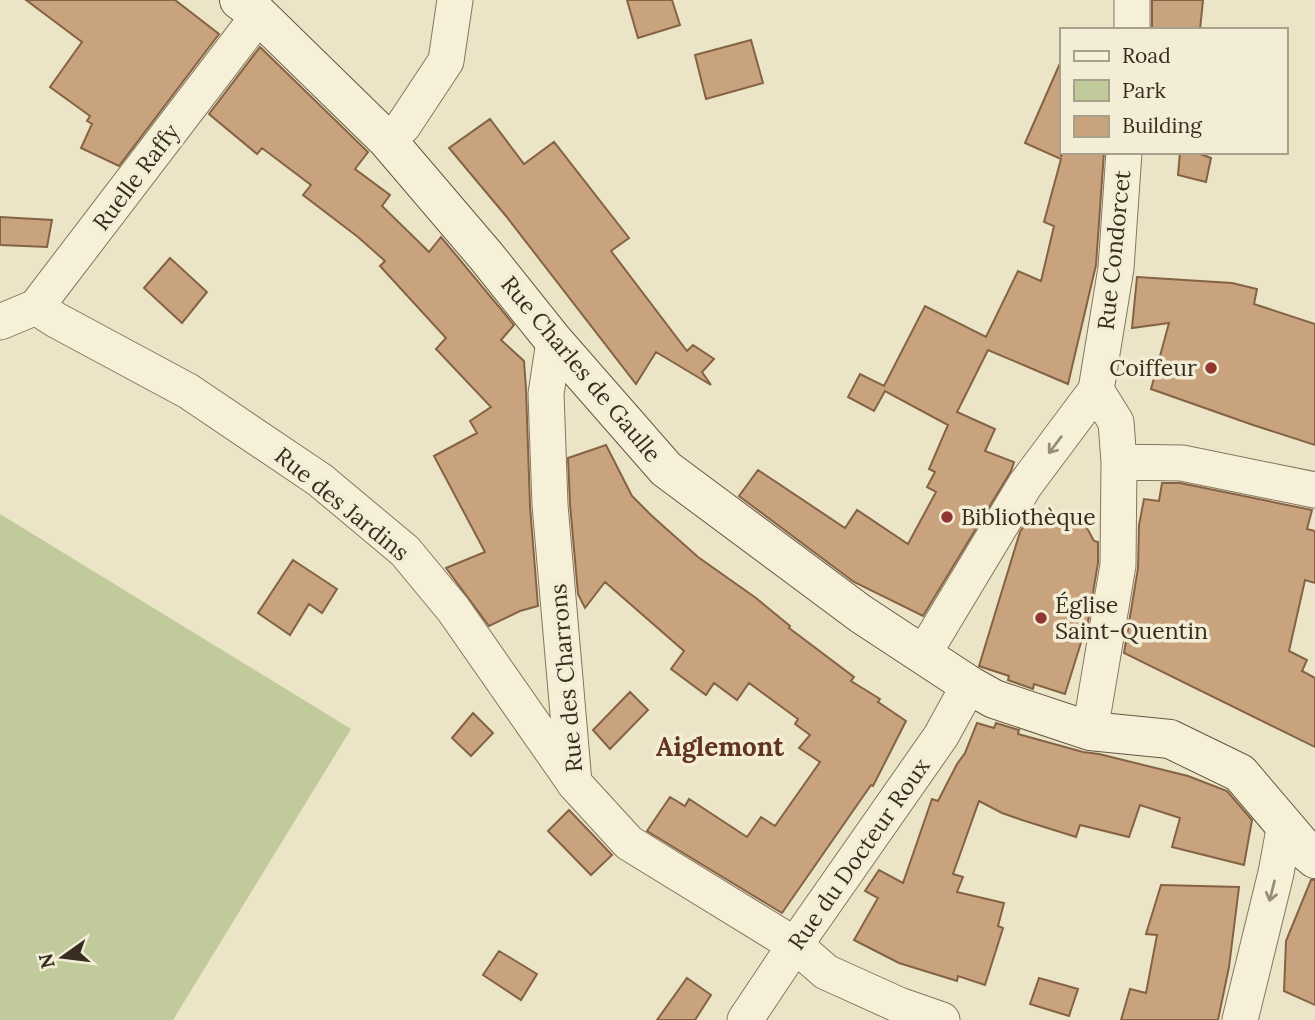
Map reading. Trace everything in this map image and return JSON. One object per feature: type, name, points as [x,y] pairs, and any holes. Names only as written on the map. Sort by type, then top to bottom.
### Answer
[{"type":"street","points":[[387,140],[403,126],[446,61],[455,0]]},
{"type":"street","points":[[1132,0],[1132,28]]},
{"type":"street","name":"Rue Charles de Gaulle","points":[[249,8],[387,140],[554,341],[666,469],[861,614],[994,699],[1090,731],[1170,740],[1240,774],[1315,859]]},
{"type":"street","name":"Ruelle Raffy","points":[[36,307],[249,8]]},
{"type":"street","name":"Rue Condorcet","points":[[922,653],[1025,485],[1096,390],[1116,268],[1124,154]]},
{"type":"street","points":[[0,322],[36,307]]},
{"type":"street","name":"Rue des Jardins","points":[[36,307],[55,320],[188,391],[320,480],[405,551],[453,609],[574,783]]},
{"type":"street","name":"Rue des Charrons","points":[[554,341],[546,394],[550,505],[574,783],[629,843],[795,945],[826,972],[900,1005],[942,1020]]},
{"type":"street","points":[[1090,731],[1118,565],[1119,462],[1116,422],[1096,390]]},
{"type":"street","points":[[1119,462],[1182,463],[1315,491]]},
{"type":"street","name":"Rue du Docteur Roux","points":[[745,1020],[941,736],[969,685]]},
{"type":"street","points":[[1240,1020],[1276,873],[1285,824]]},
{"type":"green space","points":[[0,514],[351,729],[173,1020],[0,1020]]},
{"type":"building","points":[[26,0],[175,0],[219,34],[119,166],[81,148],[92,124],[87,121],[90,116],[50,87],[82,42]]},
{"type":"building","points":[[627,0],[672,0],[680,25],[638,38]]},
{"type":"building","points":[[1152,0],[1203,0],[1200,28],[1152,28]]},
{"type":"building","points":[[751,40],[763,83],[706,99],[695,55]]},
{"type":"building","points":[[260,47],[368,152],[355,169],[390,195],[382,206],[429,252],[441,237],[514,325],[501,340],[524,361],[530,506],[538,606],[520,611],[489,626],[446,568],[485,552],[434,456],[477,433],[470,421],[491,407],[436,349],[446,338],[380,266],[385,261],[303,195],[311,185],[262,148],[257,154],[209,114]]},
{"type":"building","points":[[1060,63],[1061,157],[1062,154],[1104,154],[1096,265],[1068,384],[988,350],[957,412],[995,429],[985,451],[1014,462],[923,616],[854,582],[739,496],[758,470],[845,528],[857,510],[908,544],[936,492],[927,487],[935,472],[929,469],[948,425],[885,391],[874,411],[848,397],[860,374],[884,386],[925,306],[986,337],[1018,271],[1041,281],[1054,226],[1044,222],[1061,159],[1025,143]]},
{"type":"building","points":[[490,119],[524,164],[554,142],[629,238],[611,251],[687,351],[693,345],[714,359],[702,372],[711,385],[656,352],[636,384],[506,216],[449,148]]},
{"type":"building","points":[[1180,154],[1200,154],[1211,158],[1206,182],[1178,175]]},
{"type":"building","points":[[0,217],[52,220],[47,247],[0,245]]},
{"type":"building","points":[[170,258],[207,292],[182,323],[144,288]]},
{"type":"building","points":[[1137,277],[1232,283],[1257,289],[1254,304],[1315,324],[1315,445],[1151,389],[1169,323],[1132,328]]},
{"type":"building","points":[[606,445],[632,496],[652,516],[698,557],[756,598],[790,626],[789,628],[854,677],[851,681],[880,699],[878,702],[906,721],[873,786],[871,785],[782,913],[647,831],[670,797],[685,806],[689,799],[747,837],[761,817],[775,826],[820,762],[799,748],[810,735],[795,724],[798,719],[749,683],[737,700],[714,683],[706,695],[671,669],[684,651],[605,582],[585,608],[578,594],[568,458]]},
{"type":"building","points":[[1162,483],[1180,483],[1312,510],[1307,529],[1315,531],[1315,583],[1305,580],[1289,651],[1307,660],[1302,671],[1315,678],[1315,747],[1124,653],[1138,568],[1139,525],[1144,499],[1159,501]]},
{"type":"building","name":"Église Saint-Quentin","points":[[1065,513],[1082,519],[1094,541],[1098,542],[1098,563],[1086,634],[1084,633],[1065,694],[1034,684],[1033,689],[1008,680],[1009,676],[979,666],[1020,532],[1027,521],[1043,526]]},
{"type":"building","points":[[293,560],[337,589],[322,613],[309,604],[290,635],[258,613]]},
{"type":"building","points":[[630,692],[648,710],[610,749],[593,730]]},
{"type":"building","points":[[473,713],[493,733],[471,756],[452,738]]},
{"type":"building","points":[[977,723],[994,728],[996,723],[1019,730],[1018,734],[1188,776],[1227,791],[1252,820],[1244,865],[1172,847],[1180,818],[1140,805],[1129,837],[1080,825],[1076,837],[1002,813],[979,801],[953,874],[963,877],[957,892],[1004,903],[998,926],[1003,928],[985,985],[958,976],[957,981],[899,963],[854,940],[878,898],[865,891],[879,870],[903,883],[932,799],[938,801],[965,753]]},
{"type":"building","points":[[569,810],[612,855],[591,875],[548,831]]},
{"type":"building","points":[[1311,880],[1315,880],[1315,1005],[1284,991],[1286,941]]},
{"type":"building","points":[[1161,885],[1239,887],[1229,967],[1218,1020],[1121,1020],[1130,989],[1146,993],[1157,935],[1146,934]]},
{"type":"building","points":[[499,951],[537,974],[521,1000],[483,975]]},
{"type":"building","points":[[687,978],[711,995],[695,1020],[657,1020]]},
{"type":"building","points":[[1039,978],[1078,989],[1069,1016],[1030,1004]]},
{"type":"place","name":"Coiffeur","points":[[1211,368]]},
{"type":"place","name":"Bibliothèque","points":[[947,517]]},
{"type":"place","name":"Église Saint-Quentin","points":[[1041,618]]},
{"type":"district","name":"Aiglemont","points":[[720,747]]}]
